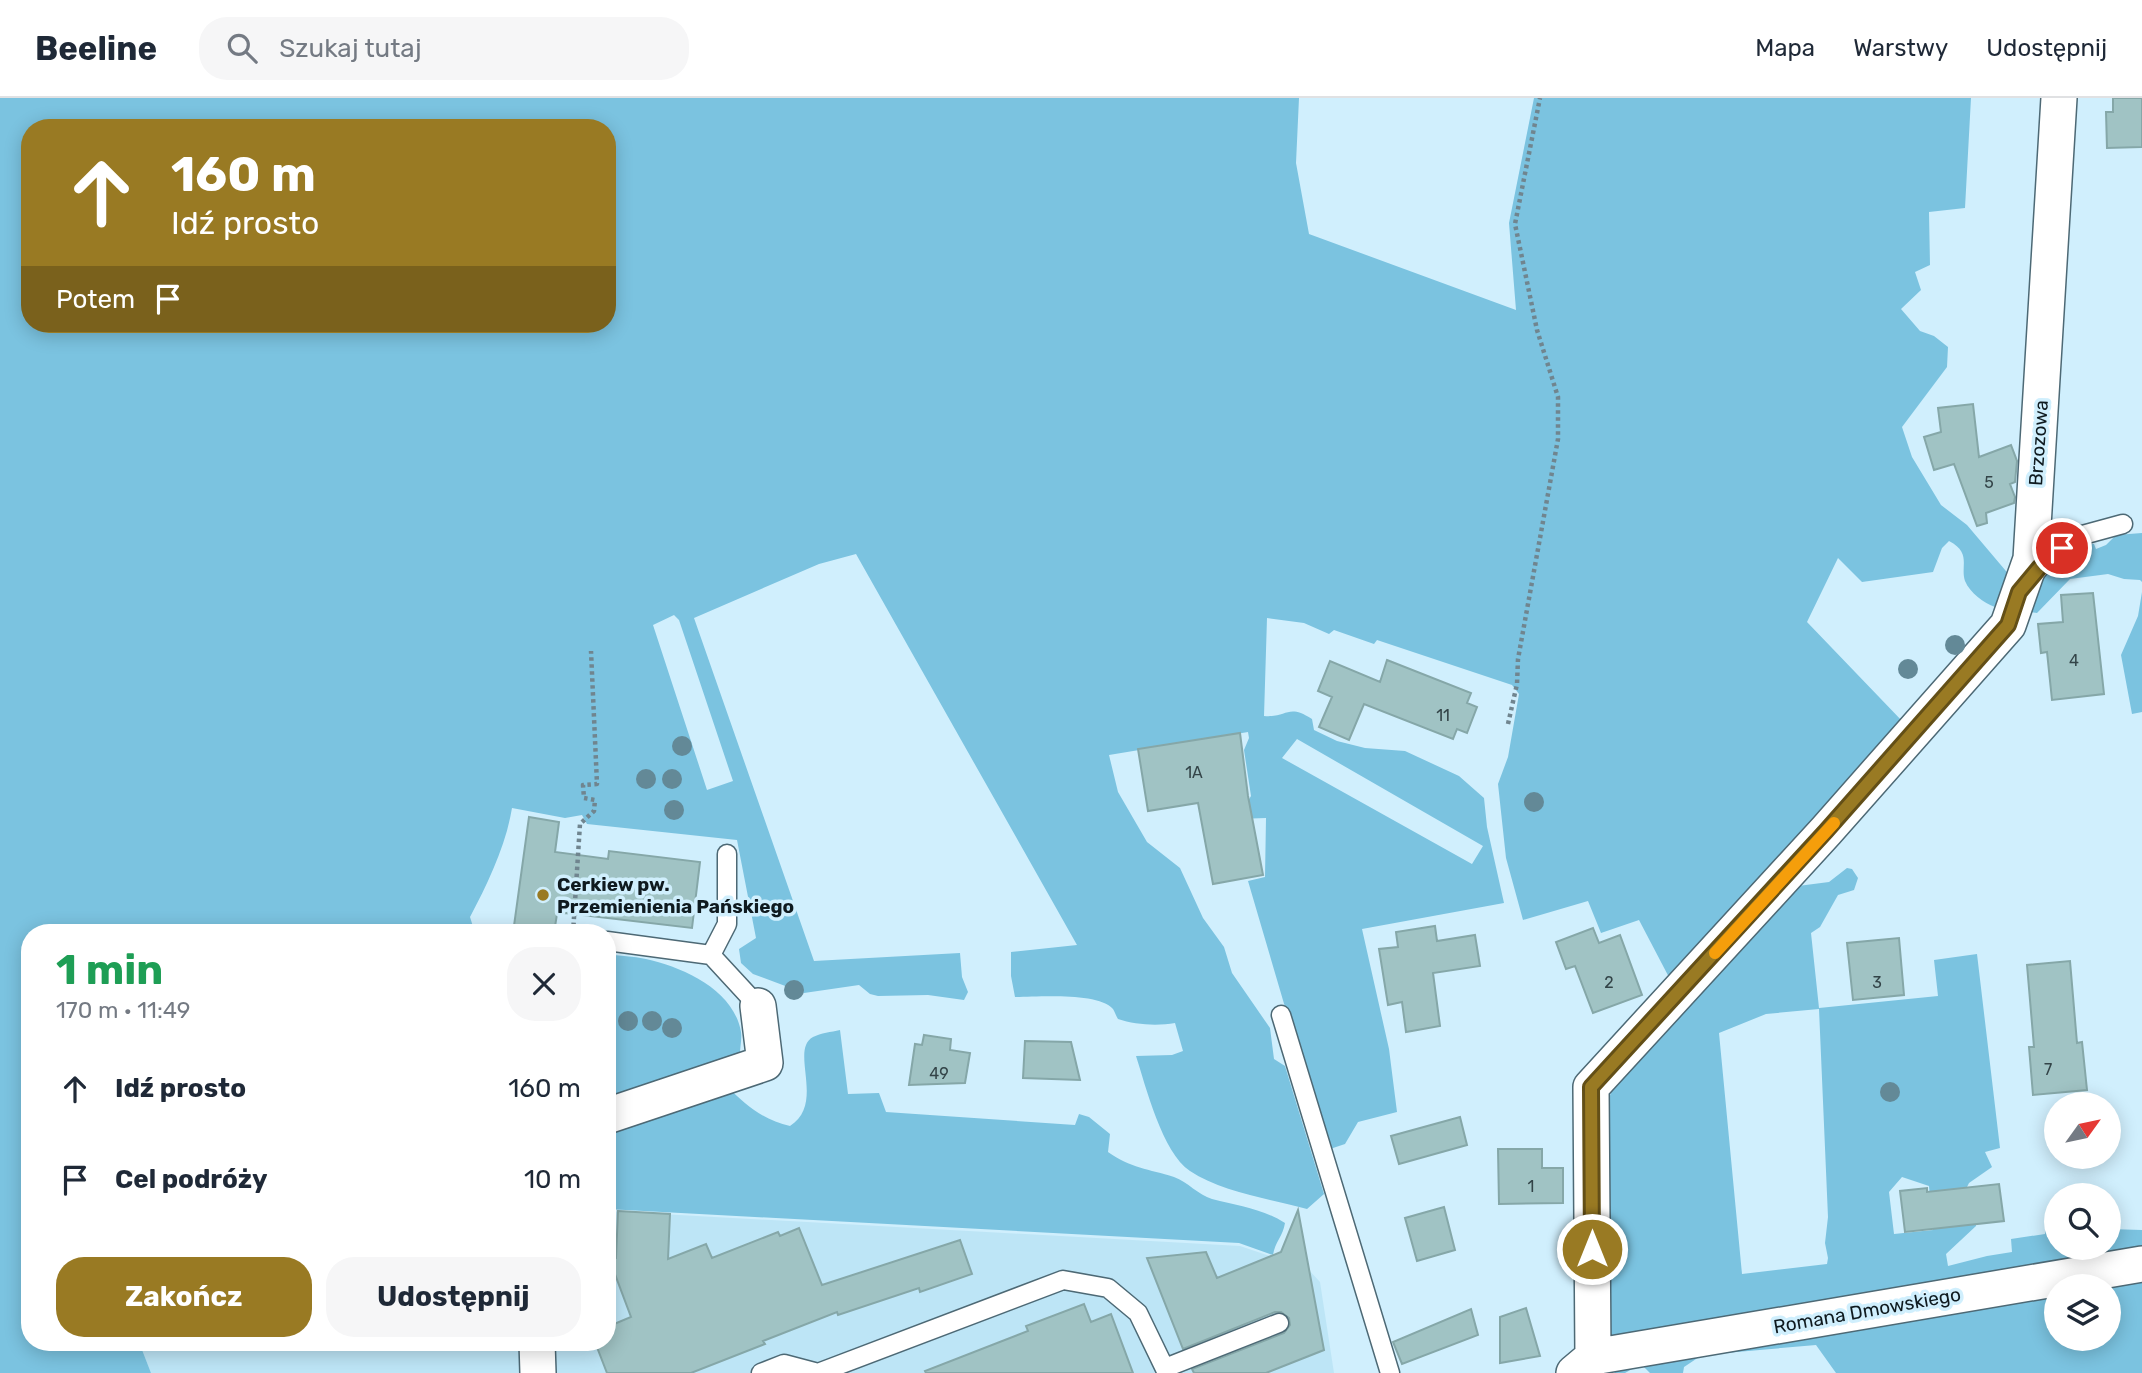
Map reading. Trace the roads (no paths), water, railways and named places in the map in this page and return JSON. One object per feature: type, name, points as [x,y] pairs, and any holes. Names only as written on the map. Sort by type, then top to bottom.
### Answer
[{"type":"street","name":"Brzozowa","points":[[1584,1365],[1591,1087],[1826,831],[2008,625],[2021,580],[2031,558],[2059,98]]},
{"type":"street","points":[[616,1113],[765,1063],[758,1006]]},
{"type":"street","name":"Romana Dmowskiego","points":[[1584,1365],[2142,1264]]},
{"type":"street","points":[[537,1351],[538,1373]]},
{"type":"lane","points":[[2021,580],[2078,536],[2123,524]]},
{"type":"lane","points":[[711,956],[727,924],[727,854]]},
{"type":"lane","points":[[616,942],[711,956],[758,1006]]},
{"type":"lane","points":[[1281,1015],[1390,1373]]},
{"type":"lane","points":[[761,1373],[784,1364],[818,1373],[1063,1280],[1108,1288],[1138,1313],[1166,1370],[1279,1323]]},
{"type":"place","name":"Cerkiew pw. Przemienienia Pańskiego","points":[[543,895]]}]
